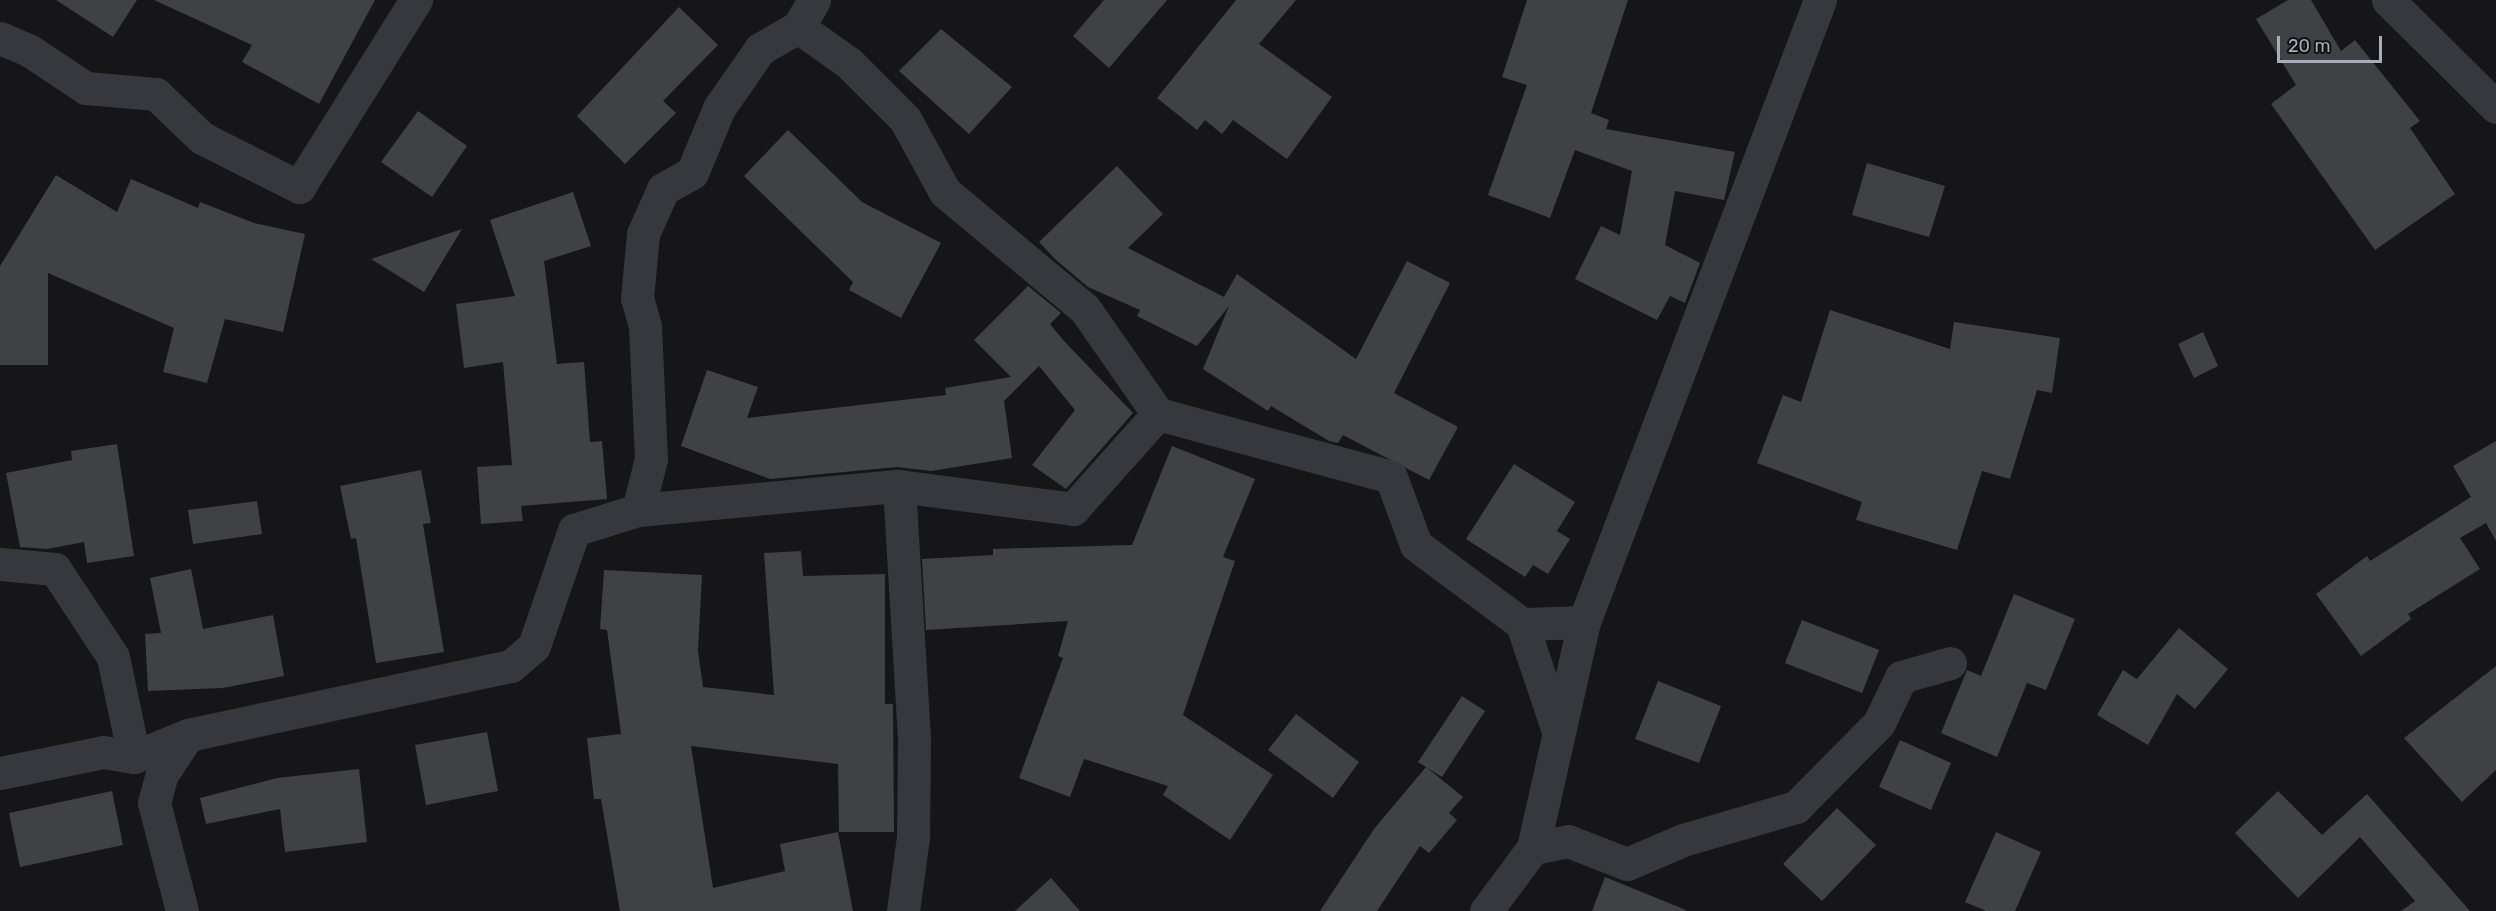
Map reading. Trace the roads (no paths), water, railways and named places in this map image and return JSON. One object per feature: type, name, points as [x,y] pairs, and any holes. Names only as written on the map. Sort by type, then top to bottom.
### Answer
[{"type":"street","points":[[0,38],[30,51],[86,88],[156,94],[202,138],[299,187],[416,0]]},
{"type":"street","points":[[1486,911],[1533,848],[1557,728],[1584,622],[1821,0]]},
{"type":"street","points":[[2388,0],[2496,107]]},
{"type":"street","points":[[638,510],[651,459],[645,326],[637,298],[643,234],[663,189],[692,173],[719,108],[760,49],[806,14],[849,63],[905,119],[945,192],[1085,309],[1158,414],[1391,477],[1416,545],[1522,624],[1557,728]]},
{"type":"street","points":[[0,773],[118,755],[188,735],[511,666],[534,646],[574,530],[638,510],[899,486],[1073,509],[1158,414]]},
{"type":"street","points":[[899,486],[914,741],[913,837],[903,911]]},
{"type":"street","points":[[0,564],[55,569],[113,657],[118,755],[154,803],[182,911]]},
{"type":"street","points":[[1522,624],[1584,622]]},
{"type":"street","points":[[1533,848],[1568,841],[1627,864],[1683,840],[1796,807],[1879,723],[1901,677],[1950,663]]},
{"type":"street","points":[[154,803],[162,774],[188,735]]}]
